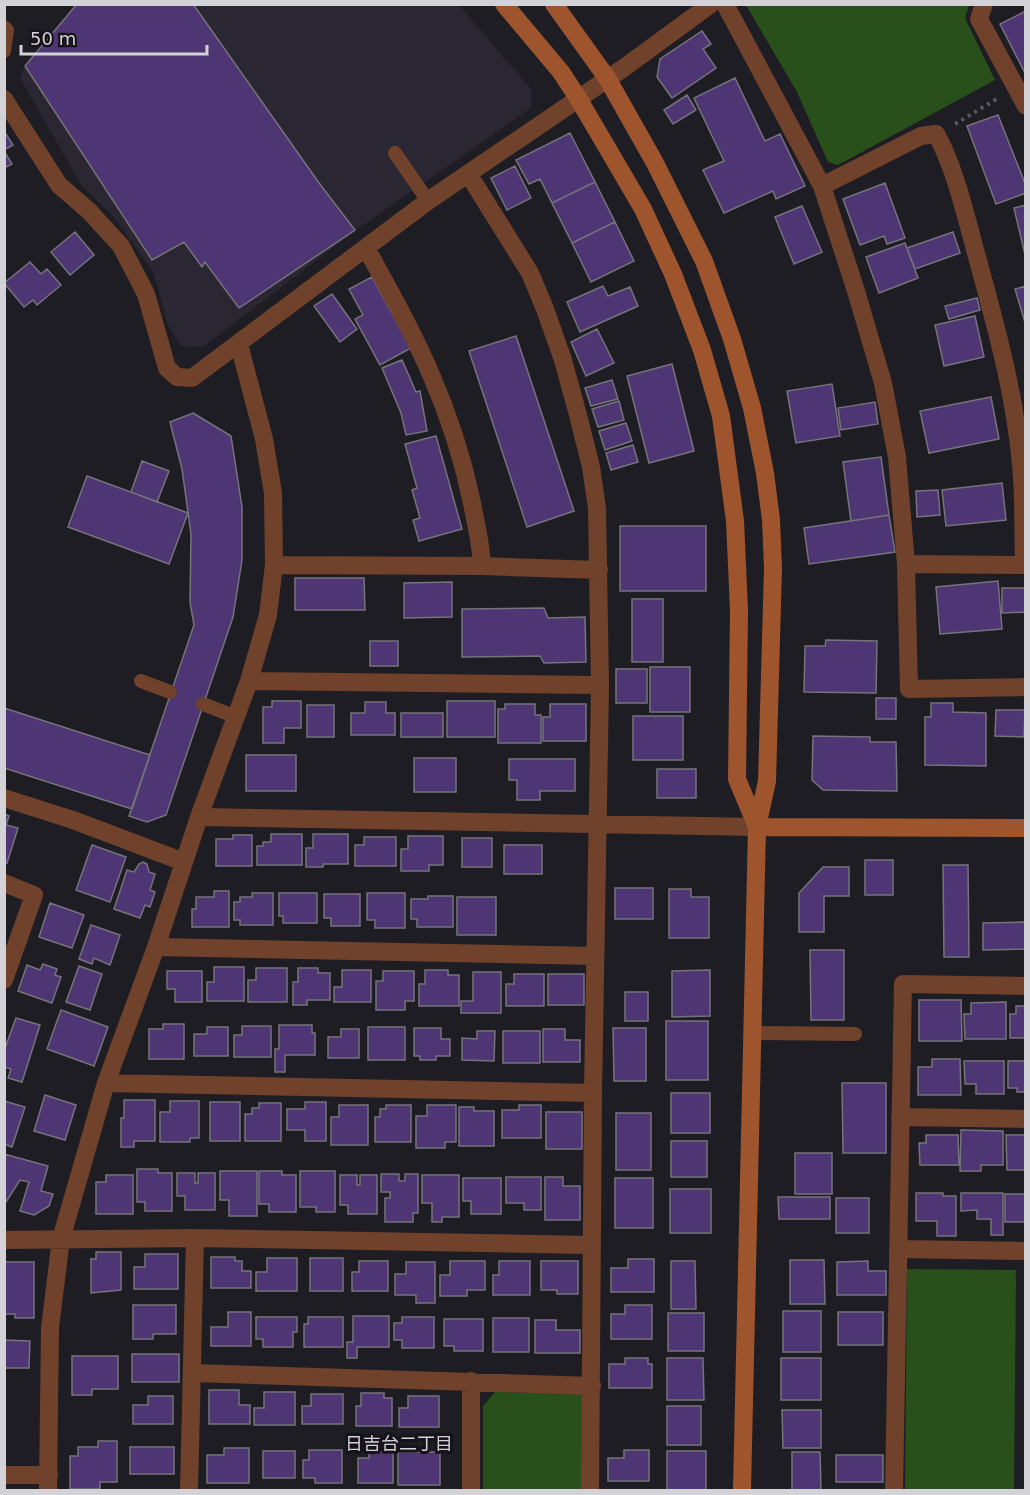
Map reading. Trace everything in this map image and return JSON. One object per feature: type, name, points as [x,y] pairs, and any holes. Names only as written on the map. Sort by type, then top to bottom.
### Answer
[{"type":"street","points":[[504,4],[561,72],[643,209],[673,274],[702,350],[721,416],[735,521],[739,610],[737,779],[757,827]]},
{"type":"street","points":[[554,4],[607,78],[656,163],[704,261],[732,339],[752,408],[769,508],[773,568],[767,781],[757,827],[742,1491]]},
{"type":"street","points":[[4,99],[59,184],[89,211],[121,246],[146,294],[167,368],[177,377],[192,378],[428,201],[469,175],[711,4]]},
{"type":"street","points":[[725,4],[822,186],[883,382],[897,457],[906,564],[909,689],[1026,687]]},
{"type":"street","points":[[984,4],[979,20],[1026,106]]},
{"type":"street","points":[[822,186],[921,136],[936,134],[942,145],[976,253],[1011,394],[1022,477],[1025,564],[906,564]]},
{"type":"street","points":[[469,175],[530,273],[563,360],[591,467],[597,508],[600,686],[593,1093],[590,1491]]},
{"type":"street","points":[[366,248],[404,315],[451,420],[466,475],[481,548],[482,566]]},
{"type":"street","points":[[4,1475],[49,1483],[50,1328],[61,1239],[106,1083],[249,681],[268,615],[274,565],[273,493],[264,438],[238,344]]},
{"type":"street","points":[[274,565],[482,566],[599,570]]},
{"type":"street","points":[[249,681],[600,686]]},
{"type":"street","points":[[4,798],[74,820],[183,862]]},
{"type":"street","points":[[199,817],[598,825],[1026,828]]},
{"type":"street","points":[[4,883],[34,895],[4,980]]},
{"type":"street","points":[[156,947],[596,956]]},
{"type":"street","points":[[894,1491],[903,984],[1026,986]]},
{"type":"street","points":[[106,1083],[593,1093]]},
{"type":"street","points":[[900,1117],[1026,1119]]},
{"type":"street","points":[[4,1240],[195,1238],[592,1245]]},
{"type":"street","points":[[189,1491],[195,1238]]},
{"type":"street","points":[[898,1249],[1026,1251]]},
{"type":"street","points":[[193,1373],[592,1386]]},
{"type":"street","points":[[471,1381],[471,1491]]},
{"type":"lane","points":[[4,27],[7,30],[4,51]]},
{"type":"lane","points":[[394,153],[428,201]]},
{"type":"lane","points":[[141,681],[170,693]]},
{"type":"lane","points":[[203,704],[236,717]]},
{"type":"lane","points":[[752,1033],[855,1034]]},
{"type":"path","points":[[962,120],[1003,94]]},
{"type":"shaded area","points":[[458,4],[532,90],[531,108],[359,228],[203,347],[181,346],[168,326],[154,273],[112,215],[82,186],[20,78],[25,66],[77,5]]},
{"type":"green space","points":[[746,5],[969,5],[965,18],[995,80],[838,165],[828,162],[797,92]]},
{"type":"green space","points":[[907,1269],[1016,1270],[1014,1490],[905,1490]]},
{"type":"green space","points":[[495,1392],[581,1394],[592,1407],[591,1490],[483,1490],[483,1406]]},
{"type":"building","points":[[77,4],[193,4],[319,183],[355,230],[239,308],[205,262],[202,267],[184,242],[152,260],[25,66]]},
{"type":"building","points":[[1024,12],[1026,14],[1026,75],[1000,24]]},
{"type":"building","points":[[702,31],[711,44],[703,49],[716,68],[672,98],[657,77],[660,59]]},
{"type":"building","points":[[735,78],[765,141],[780,134],[805,186],[776,199],[773,191],[724,213],[703,170],[724,161],[694,98]]},
{"type":"building","points":[[687,95],[696,110],[673,124],[664,110]]},
{"type":"building","points":[[998,115],[1026,186],[1026,193],[996,204],[967,126]]},
{"type":"building","points":[[4,131],[13,145],[4,150]]},
{"type":"building","points":[[570,133],[595,182],[552,203],[540,179],[529,184],[516,160]]},
{"type":"building","points":[[4,151],[12,164],[4,168]]},
{"type":"building","points":[[515,166],[531,198],[507,210],[491,178]]},
{"type":"building","points":[[595,182],[615,222],[572,243],[552,203]]},
{"type":"building","points":[[885,183],[905,238],[887,244],[884,236],[860,245],[843,199]]},
{"type":"building","points":[[1026,205],[1026,259],[1014,208]]},
{"type":"building","points":[[802,206],[822,252],[794,264],[775,217]]},
{"type":"building","points":[[615,222],[634,261],[591,282],[572,243]]},
{"type":"building","points":[[75,232],[94,255],[70,275],[51,252]]},
{"type":"building","points":[[953,232],[960,253],[915,269],[907,248]]},
{"type":"building","points":[[905,243],[918,278],[879,293],[866,257]]},
{"type":"building","points":[[30,262],[41,274],[47,269],[61,285],[37,305],[33,300],[24,307],[4,283]]},
{"type":"building","points":[[372,277],[411,348],[380,365],[355,319],[363,315],[349,289]]},
{"type":"building","points":[[603,286],[608,296],[630,287],[638,306],[580,332],[567,302]]},
{"type":"building","points":[[1026,286],[1026,326],[1015,289]]},
{"type":"building","points":[[332,294],[357,329],[340,342],[314,306]]},
{"type":"building","points":[[977,298],[980,310],[949,319],[945,306]]},
{"type":"building","points":[[975,316],[984,357],[944,366],[935,325]]},
{"type":"building","points":[[597,329],[614,363],[586,376],[571,342]]},
{"type":"building","points":[[516,336],[574,511],[527,527],[469,351]]},
{"type":"building","points":[[402,360],[416,392],[420,391],[427,431],[406,435],[401,413],[382,368]]},
{"type":"building","points":[[672,364],[694,451],[649,463],[627,376]]},
{"type":"building","points":[[612,380],[618,399],[591,406],[585,388]]},
{"type":"building","points":[[832,384],[840,436],[796,443],[787,391]]},
{"type":"building","points":[[991,397],[999,439],[929,453],[920,411]]},
{"type":"building","points":[[619,401],[624,420],[598,427],[592,409]]},
{"type":"building","points":[[875,402],[878,424],[841,430],[838,408]]},
{"type":"building","points":[[193,413],[231,436],[242,507],[242,560],[233,617],[166,815],[147,822],[129,816],[194,625],[190,602],[191,534],[182,469],[170,422]]},
{"type":"building","points":[[626,423],[632,441],[605,450],[599,431]]},
{"type":"building","points":[[436,436],[462,529],[419,541],[413,520],[420,518],[412,490],[417,488],[405,444]]},
{"type":"building","points":[[633,445],[638,462],[611,470],[606,453]]},
{"type":"building","points":[[881,457],[889,515],[851,521],[843,462]]},
{"type":"building","points":[[142,461],[169,471],[157,502],[131,492]]},
{"type":"building","points":[[87,476],[188,513],[169,564],[68,527]]},
{"type":"building","points":[[1002,483],[1006,520],[946,526],[942,490]]},
{"type":"building","points":[[938,490],[940,515],[917,517],[916,491]]},
{"type":"building","points":[[889,515],[895,552],[809,564],[804,528]]},
{"type":"building","points":[[620,526],[706,526],[706,591],[620,591]]},
{"type":"building","points":[[295,578],[364,578],[365,610],[295,610]]},
{"type":"building","points":[[998,581],[1002,629],[940,634],[936,587]]},
{"type":"building","points":[[452,582],[452,617],[404,618],[404,583]]},
{"type":"building","points":[[1002,588],[1025,588],[1026,612],[1002,613]]},
{"type":"building","points":[[632,599],[663,599],[663,662],[632,662]]},
{"type":"building","points":[[544,608],[548,618],[585,617],[586,662],[544,663],[540,656],[462,657],[462,609]]},
{"type":"building","points":[[826,640],[877,641],[876,693],[804,692],[805,646],[825,646]]},
{"type":"building","points":[[370,641],[398,641],[398,666],[370,666]]},
{"type":"building","points":[[650,667],[690,667],[690,712],[650,712]]},
{"type":"building","points":[[616,669],[647,669],[647,703],[616,703]]},
{"type":"building","points":[[876,698],[896,698],[896,719],[876,719]]},
{"type":"building","points":[[272,701],[301,701],[301,728],[284,728],[284,743],[263,743],[263,707],[272,707]]},
{"type":"building","points":[[447,701],[495,701],[495,737],[447,737]]},
{"type":"building","points":[[365,702],[386,702],[386,713],[395,713],[395,735],[351,735],[351,713],[365,713]]},
{"type":"building","points":[[931,703],[953,703],[953,712],[986,713],[986,766],[925,765],[925,717],[931,717]]},
{"type":"building","points":[[505,704],[535,704],[535,715],[541,715],[541,743],[498,743],[498,709],[505,709]]},
{"type":"building","points":[[550,704],[586,704],[586,741],[543,741],[543,717],[550,717]]},
{"type":"building","points":[[307,705],[334,705],[334,737],[307,737]]},
{"type":"building","points":[[4,708],[150,755],[132,809],[4,768]]},
{"type":"building","points":[[996,710],[1025,710],[1024,737],[995,736]]},
{"type":"building","points":[[401,713],[443,713],[443,737],[401,737]]},
{"type":"building","points":[[633,716],[683,716],[683,760],[633,760]]},
{"type":"building","points":[[813,736],[870,737],[870,742],[896,742],[897,791],[823,790],[812,780]]},
{"type":"building","points":[[246,755],[296,755],[296,791],[246,791]]},
{"type":"building","points":[[414,758],[456,758],[456,792],[414,792]]},
{"type":"building","points":[[509,759],[575,759],[575,791],[540,791],[540,800],[517,800],[517,780],[509,780]]},
{"type":"building","points":[[657,769],[696,769],[696,798],[657,798]]},
{"type":"building","points":[[4,814],[9,816],[6,825],[18,828],[7,863],[4,862]]},
{"type":"building","points":[[271,834],[302,834],[302,865],[257,865],[257,846],[263,846],[263,842],[271,842]]},
{"type":"building","points":[[313,834],[348,834],[348,864],[306,867],[306,848],[313,848]]},
{"type":"building","points":[[233,835],[252,835],[252,866],[216,866],[216,839],[233,839]]},
{"type":"building","points":[[408,836],[443,836],[443,865],[429,865],[429,871],[401,871],[401,849],[408,849]]},
{"type":"building","points":[[364,837],[396,837],[396,866],[355,866],[355,845],[364,845]]},
{"type":"building","points":[[462,838],[492,838],[492,867],[462,867]]},
{"type":"building","points":[[92,845],[126,857],[110,902],[76,890]]},
{"type":"building","points":[[504,845],[542,845],[542,874],[504,874]]},
{"type":"building","points":[[865,860],[893,860],[893,895],[865,895]]},
{"type":"building","points":[[143,862],[147,864],[149,872],[155,874],[150,890],[155,892],[150,907],[145,905],[140,918],[114,909],[127,870],[134,872]]},
{"type":"building","points":[[943,865],[968,865],[969,957],[944,957]]},
{"type":"building","points":[[823,867],[849,867],[849,896],[824,896],[824,932],[799,932],[799,893]]},
{"type":"building","points":[[615,888],[653,888],[653,919],[615,919]]},
{"type":"building","points":[[669,889],[691,889],[691,897],[709,897],[709,938],[669,938]]},
{"type":"building","points":[[214,891],[229,891],[229,927],[192,927],[192,909],[196,909],[196,897],[214,897]]},
{"type":"building","points":[[252,893],[273,893],[273,925],[240,925],[240,920],[234,920],[234,902],[240,902],[240,897],[252,897]]},
{"type":"building","points":[[279,893],[317,893],[317,923],[283,923],[283,916],[279,916]]},
{"type":"building","points":[[367,893],[405,893],[405,928],[375,928],[375,920],[367,920]]},
{"type":"building","points":[[324,894],[360,894],[360,926],[331,926],[331,918],[324,918]]},
{"type":"building","points":[[428,896],[453,896],[453,927],[417,927],[417,919],[411,919],[411,899],[428,899]]},
{"type":"building","points":[[457,897],[496,897],[496,935],[457,935]]},
{"type":"building","points":[[50,903],[84,915],[72,948],[39,937]]},
{"type":"building","points":[[1026,922],[1026,949],[983,950],[983,923]]},
{"type":"building","points":[[91,925],[120,935],[110,965],[94,958],[92,964],[79,959]]},
{"type":"building","points":[[810,950],[844,950],[844,1020],[811,1020]]},
{"type":"building","points":[[43,964],[57,969],[55,975],[61,977],[52,1003],[18,991],[27,965],[40,970]]},
{"type":"building","points":[[79,966],[102,974],[90,1010],[66,1002]]},
{"type":"building","points":[[214,967],[244,967],[244,1001],[207,1001],[207,982],[214,982]]},
{"type":"building","points":[[256,968],[287,968],[287,1002],[248,1002],[248,980],[256,980]]},
{"type":"building","points":[[298,968],[318,968],[318,973],[330,973],[330,1000],[307,1000],[307,1005],[293,1005],[293,982],[298,982]]},
{"type":"building","points":[[342,970],[371,970],[371,1002],[334,1002],[334,987],[342,987]]},
{"type":"building","points":[[425,970],[448,970],[448,975],[459,975],[459,1006],[419,1006],[419,984],[425,984]]},
{"type":"building","points":[[710,970],[710,1016],[672,1017],[672,971]]},
{"type":"building","points":[[167,971],[202,971],[202,1002],[175,1002],[175,989],[167,989]]},
{"type":"building","points":[[383,971],[414,971],[414,1001],[405,1001],[405,1010],[376,1010],[376,981],[383,981]]},
{"type":"building","points":[[473,972],[501,972],[501,1013],[461,1013],[461,1001],[473,1001]]},
{"type":"building","points":[[514,974],[544,974],[544,1006],[506,1006],[506,984],[514,984]]},
{"type":"building","points":[[548,974],[584,974],[584,1005],[548,1005]]},
{"type":"building","points":[[625,992],[648,992],[648,1021],[625,1021]]},
{"type":"building","points":[[919,1000],[961,1000],[962,1041],[919,1041]]},
{"type":"building","points":[[1006,1002],[1006,1039],[965,1039],[964,1014],[971,1014],[971,1003]]},
{"type":"building","points":[[1016,1006],[1026,1006],[1026,1038],[1010,1038],[1010,1014],[1016,1014]]},
{"type":"building","points":[[61,1010],[108,1027],[94,1066],[47,1049]]},
{"type":"building","points":[[16,1018],[40,1025],[22,1082],[8,1078],[11,1069],[4,1067],[4,1051]]},
{"type":"building","points":[[666,1021],[708,1021],[708,1080],[666,1080]]},
{"type":"building","points":[[163,1024],[184,1024],[184,1059],[149,1059],[149,1029],[163,1029]]},
{"type":"building","points":[[279,1025],[312,1025],[312,1033],[315,1033],[315,1055],[285,1055],[285,1072],[275,1072],[275,1049],[279,1049]]},
{"type":"building","points":[[242,1026],[271,1026],[271,1057],[234,1057],[234,1035],[242,1035]]},
{"type":"building","points":[[207,1027],[228,1027],[228,1056],[194,1056],[194,1034],[207,1034]]},
{"type":"building","points":[[368,1027],[405,1027],[405,1060],[368,1060]]},
{"type":"building","points":[[414,1028],[441,1028],[441,1039],[450,1039],[450,1056],[436,1056],[436,1060],[420,1060],[420,1056],[414,1056]]},
{"type":"building","points":[[613,1028],[646,1028],[646,1081],[614,1081]]},
{"type":"building","points":[[341,1029],[359,1029],[359,1058],[328,1058],[328,1037],[341,1037]]},
{"type":"building","points":[[543,1029],[565,1029],[565,1040],[580,1040],[580,1062],[543,1062]]},
{"type":"building","points":[[477,1031],[495,1031],[494,1061],[462,1060],[462,1038],[477,1039]]},
{"type":"building","points":[[503,1031],[540,1031],[540,1063],[503,1063]]},
{"type":"building","points":[[932,1059],[960,1059],[961,1095],[918,1095],[918,1067],[932,1067]]},
{"type":"building","points":[[964,1061],[1004,1061],[1004,1094],[976,1094],[976,1084],[965,1084]]},
{"type":"building","points":[[1008,1061],[1026,1061],[1026,1092],[1017,1092],[1017,1088],[1008,1088]]},
{"type":"building","points":[[842,1083],[886,1083],[886,1153],[843,1153]]},
{"type":"building","points":[[671,1093],[710,1093],[710,1133],[671,1133]]},
{"type":"building","points":[[45,1095],[76,1105],[65,1140],[34,1131]]},
{"type":"building","points":[[124,1100],[155,1100],[155,1141],[134,1141],[134,1147],[121,1147],[121,1118],[124,1118]]},
{"type":"building","points":[[4,1101],[25,1107],[12,1147],[4,1144]]},
{"type":"building","points":[[170,1101],[199,1101],[199,1138],[190,1138],[190,1142],[160,1142],[160,1112],[170,1112]]},
{"type":"building","points":[[210,1102],[240,1102],[240,1141],[210,1141]]},
{"type":"building","points":[[305,1102],[326,1102],[326,1141],[305,1141],[305,1130],[287,1130],[287,1109],[305,1109]]},
{"type":"building","points":[[259,1103],[281,1103],[281,1141],[245,1141],[245,1114],[252,1114],[252,1108],[259,1108]]},
{"type":"building","points":[[339,1105],[368,1105],[368,1145],[331,1145],[331,1117],[339,1117]]},
{"type":"building","points":[[386,1105],[411,1105],[411,1142],[375,1142],[375,1117],[380,1117],[380,1109],[386,1109]]},
{"type":"building","points":[[427,1105],[456,1105],[456,1142],[445,1142],[445,1148],[416,1148],[416,1116],[427,1116]]},
{"type":"building","points":[[519,1105],[541,1105],[541,1138],[502,1138],[502,1110],[519,1110]]},
{"type":"building","points":[[459,1107],[474,1107],[474,1111],[494,1111],[494,1146],[459,1146]]},
{"type":"building","points":[[546,1112],[582,1112],[582,1149],[546,1149]]},
{"type":"building","points":[[616,1113],[651,1113],[651,1170],[616,1170]]},
{"type":"building","points":[[961,1130],[1003,1131],[1003,1165],[981,1165],[981,1171],[960,1171]]},
{"type":"building","points":[[926,1135],[958,1135],[959,1165],[920,1165],[919,1143],[926,1143]]},
{"type":"building","points":[[1006,1135],[1026,1135],[1026,1170],[1007,1170]]},
{"type":"building","points":[[671,1141],[707,1141],[707,1177],[671,1177]]},
{"type":"building","points":[[795,1153],[832,1153],[832,1194],[795,1194]]},
{"type":"building","points":[[4,1154],[48,1166],[41,1191],[53,1194],[49,1206],[34,1215],[20,1211],[29,1182],[20,1180],[4,1205]]},
{"type":"building","points":[[137,1169],[158,1169],[158,1173],[172,1173],[172,1211],[145,1211],[145,1202],[137,1202]]},
{"type":"building","points":[[220,1171],[257,1171],[257,1216],[229,1216],[229,1200],[220,1200]]},
{"type":"building","points":[[259,1171],[282,1171],[282,1175],[296,1175],[296,1212],[269,1212],[269,1204],[259,1204]]},
{"type":"building","points":[[300,1171],[335,1171],[335,1212],[316,1212],[316,1207],[300,1207]]},
{"type":"building","points":[[177,1173],[195,1173],[195,1183],[198,1183],[198,1173],[215,1173],[215,1210],[185,1210],[185,1196],[177,1196]]},
{"type":"building","points":[[381,1174],[399,1174],[399,1181],[405,1181],[405,1174],[418,1174],[418,1213],[413,1213],[413,1222],[385,1222],[385,1198],[390,1198],[390,1192],[381,1192]]},
{"type":"building","points":[[106,1175],[133,1175],[133,1214],[96,1214],[96,1182],[106,1182]]},
{"type":"building","points":[[340,1175],[357,1175],[357,1185],[360,1185],[360,1175],[377,1175],[377,1214],[348,1214],[348,1205],[340,1205]]},
{"type":"building","points":[[422,1175],[459,1175],[459,1217],[442,1217],[442,1222],[432,1222],[432,1203],[422,1203]]},
{"type":"building","points":[[506,1177],[541,1177],[541,1210],[524,1210],[524,1203],[506,1203]]},
{"type":"building","points":[[545,1177],[563,1177],[563,1186],[580,1186],[580,1220],[545,1220]]},
{"type":"building","points":[[463,1178],[501,1178],[501,1214],[471,1214],[471,1201],[463,1201]]},
{"type":"building","points":[[615,1178],[653,1178],[653,1228],[615,1228]]},
{"type":"building","points":[[670,1189],[711,1189],[711,1233],[670,1233]]},
{"type":"building","points":[[916,1193],[943,1193],[943,1196],[956,1196],[956,1236],[937,1236],[937,1221],[916,1221]]},
{"type":"building","points":[[961,1193],[1003,1193],[1003,1235],[991,1235],[991,1219],[977,1219],[977,1210],[961,1211]]},
{"type":"building","points":[[1005,1194],[1026,1194],[1026,1222],[1005,1222]]},
{"type":"building","points":[[778,1197],[830,1197],[830,1219],[779,1219]]},
{"type":"building","points":[[836,1198],[869,1198],[869,1233],[836,1233]]},
{"type":"building","points":[[96,1252],[121,1252],[121,1290],[91,1293],[91,1259],[96,1259]]},
{"type":"building","points":[[145,1254],[178,1254],[178,1289],[134,1289],[134,1267],[145,1267]]},
{"type":"building","points":[[211,1257],[235,1257],[235,1261],[242,1261],[242,1271],[251,1271],[251,1288],[211,1288]]},
{"type":"building","points":[[267,1258],[297,1258],[297,1291],[256,1291],[256,1272],[267,1272]]},
{"type":"building","points":[[310,1258],[343,1258],[343,1291],[310,1291]]},
{"type":"building","points":[[628,1259],[654,1259],[654,1292],[611,1292],[611,1268],[628,1268]]},
{"type":"building","points":[[790,1260],[824,1260],[825,1304],[790,1304]]},
{"type":"building","points":[[359,1261],[388,1261],[388,1291],[352,1291],[352,1272],[359,1272]]},
{"type":"building","points":[[450,1261],[485,1261],[485,1290],[467,1290],[467,1296],[440,1296],[440,1275],[450,1275]]},
{"type":"building","points":[[499,1261],[530,1261],[530,1295],[493,1295],[493,1275],[499,1275]]},
{"type":"building","points":[[541,1261],[578,1261],[578,1294],[557,1294],[557,1290],[541,1290]]},
{"type":"building","points":[[671,1261],[695,1261],[696,1309],[671,1309]]},
{"type":"building","points":[[868,1261],[868,1271],[886,1271],[886,1295],[837,1295],[837,1262]]},
{"type":"building","points":[[4,1262],[34,1262],[34,1318],[15,1318],[15,1314],[4,1314]]},
{"type":"building","points":[[406,1262],[435,1262],[435,1303],[416,1303],[416,1295],[395,1295],[395,1274],[406,1274]]},
{"type":"building","points":[[133,1305],[176,1305],[176,1334],[153,1334],[153,1339],[133,1339]]},
{"type":"building","points":[[625,1305],[652,1305],[652,1339],[611,1339],[611,1314],[625,1314]]},
{"type":"building","points":[[783,1311],[821,1311],[821,1352],[783,1352]]},
{"type":"building","points":[[228,1312],[251,1312],[251,1346],[211,1346],[211,1327],[228,1327]]},
{"type":"building","points":[[838,1312],[883,1312],[883,1345],[838,1345]]},
{"type":"building","points":[[668,1313],[704,1313],[704,1351],[668,1351]]},
{"type":"building","points":[[353,1316],[389,1316],[389,1347],[357,1347],[357,1358],[347,1358],[347,1342],[353,1342]]},
{"type":"building","points":[[256,1317],[297,1317],[297,1332],[293,1332],[293,1347],[263,1347],[263,1339],[256,1339]]},
{"type":"building","points":[[308,1317],[343,1317],[343,1347],[304,1347],[304,1324],[308,1324]]},
{"type":"building","points":[[402,1317],[434,1317],[434,1348],[402,1348],[402,1340],[394,1340],[394,1323],[402,1323]]},
{"type":"building","points":[[493,1318],[529,1318],[529,1352],[493,1352]]},
{"type":"building","points":[[444,1319],[483,1319],[483,1351],[454,1351],[454,1346],[444,1346]]},
{"type":"building","points":[[535,1320],[556,1320],[556,1330],[580,1330],[580,1353],[535,1353]]},
{"type":"building","points":[[4,1340],[30,1341],[29,1368],[4,1368]]},
{"type":"building","points":[[132,1354],[179,1354],[179,1382],[132,1382]]},
{"type":"building","points":[[72,1356],[118,1356],[118,1389],[92,1389],[92,1395],[72,1395]]},
{"type":"building","points":[[625,1358],[648,1358],[648,1364],[652,1364],[652,1388],[609,1388],[609,1364],[625,1364]]},
{"type":"building","points":[[667,1358],[703,1358],[704,1400],[667,1400]]},
{"type":"building","points":[[781,1358],[821,1358],[821,1400],[781,1400]]},
{"type":"building","points":[[209,1390],[239,1390],[239,1405],[250,1405],[250,1424],[209,1424]]},
{"type":"building","points":[[264,1392],[295,1392],[295,1425],[254,1425],[254,1408],[264,1408]]},
{"type":"building","points":[[361,1393],[384,1393],[384,1398],[392,1398],[392,1426],[356,1426],[356,1406],[361,1406]]},
{"type":"building","points":[[311,1394],[343,1394],[343,1424],[302,1424],[302,1406],[311,1406]]},
{"type":"building","points":[[148,1396],[173,1396],[173,1424],[133,1424],[133,1405],[148,1405]]},
{"type":"building","points":[[408,1396],[439,1396],[439,1427],[399,1427],[399,1408],[408,1408]]},
{"type":"building","points":[[667,1406],[701,1406],[701,1445],[667,1445]]},
{"type":"building","points":[[782,1410],[821,1410],[821,1448],[783,1448]]},
{"type":"building","points":[[98,1441],[117,1441],[117,1482],[100,1482],[100,1489],[70,1489],[70,1456],[78,1456],[78,1447],[98,1447]]},
{"type":"building","points":[[130,1447],[174,1447],[174,1474],[130,1474]]},
{"type":"building","points":[[224,1448],[249,1448],[249,1483],[207,1483],[207,1455],[224,1455]]},
{"type":"building","points":[[309,1450],[342,1450],[342,1483],[315,1483],[315,1478],[303,1478],[303,1460],[309,1460]]},
{"type":"building","points":[[624,1450],[649,1450],[649,1481],[608,1481],[608,1458],[624,1458]]},
{"type":"building","points":[[263,1451],[295,1451],[295,1478],[263,1478]]},
{"type":"building","points":[[667,1451],[706,1451],[706,1490],[667,1490]]},
{"type":"building","points":[[369,1452],[393,1452],[393,1483],[358,1483],[358,1458],[369,1458]]},
{"type":"building","points":[[398,1452],[440,1452],[440,1485],[398,1485]]},
{"type":"building","points":[[792,1452],[820,1452],[821,1490],[792,1490]]},
{"type":"building","points":[[836,1455],[883,1455],[883,1482],[836,1482]]},
{"type":"district","name":"日吉台二丁目","points":[[399,1443]]}]
